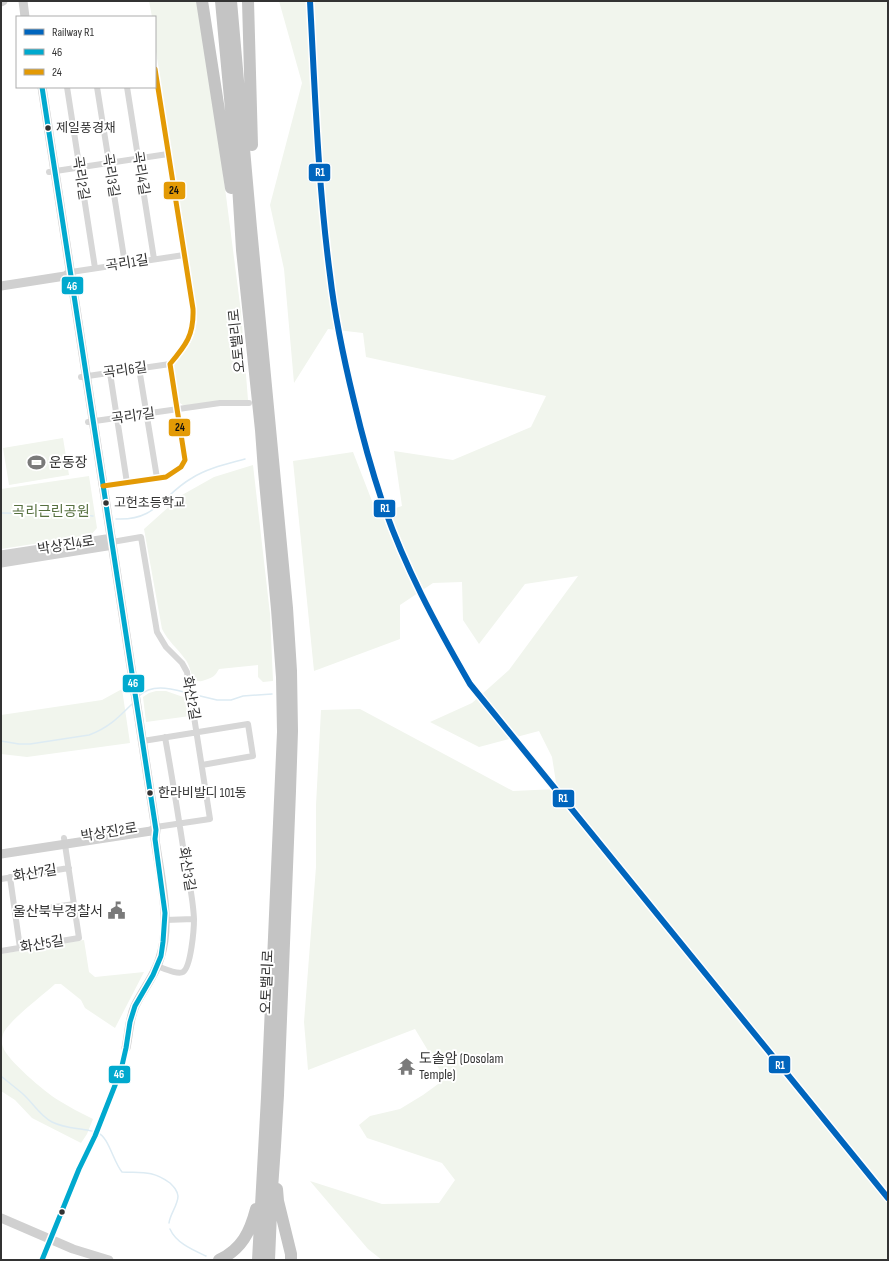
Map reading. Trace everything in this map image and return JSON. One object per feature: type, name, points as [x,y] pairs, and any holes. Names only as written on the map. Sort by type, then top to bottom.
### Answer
[{"type":"highway","points":[[202,1],[235,220],[244,265]]},
{"type":"highway","name":"오토밸리로","points":[[221,1],[244,265],[267,438]]},
{"type":"highway","name":"오토밸리로","points":[[231,1],[251,228],[267,438],[268,470],[287,608],[286,674],[291,761],[271,1127],[263,1172],[258,1260]]},
{"type":"highway","points":[[248,1],[252,160],[251,228]]},
{"type":"highway","name":"오토밸리로","points":[[269,1260],[272,1189],[276,1146],[271,1127]]},
{"type":"highway","points":[[276,1146],[278,1201],[291,1254],[291,1260]]},
{"type":"highway","points":[[219,1260],[236,1250],[243,1241],[252,1224],[263,1172]]},
{"type":"street","points":[[23,1],[26,16]]},
{"type":"street","points":[[29,1],[31,16]]},
{"type":"street","points":[[103,486],[169,476],[181,467],[185,458],[170,364],[190,337],[193,324],[193,309],[156,76]]},
{"type":"street","points":[[36,88],[52,172]]},
{"type":"street","points":[[42,88],[52,172],[91,422],[108,543],[134,703],[164,904],[165,920],[161,956],[135,1006],[130,1022],[121,1070],[98,1129],[79,1169],[42,1260]]},
{"type":"street","name":"곡리2길","points":[[67,88],[95,268]]},
{"type":"street","name":"곡리3길","points":[[97,88],[125,264]]},
{"type":"street","name":"곡리4길","points":[[127,88],[154,259]]},
{"type":"street","points":[[52,172],[168,154]]},
{"type":"street","name":"곡리1길","points":[[67,273],[184,255]]},
{"type":"street","points":[[1,280],[67,273]]},
{"type":"street","points":[[1,286],[67,273]]},
{"type":"street","name":"곡리6길","points":[[84,377],[170,364]]},
{"type":"street","points":[[139,368],[157,478]]},
{"type":"street","points":[[110,373],[127,483]]},
{"type":"street","name":"곡리7길","points":[[91,422],[220,403],[249,403]]},
{"type":"street","points":[[91,422],[103,486],[108,543]]},
{"type":"street","name":"화산2길","points":[[108,543],[141,537],[157,632],[166,647],[185,668],[197,733],[210,819],[179,824],[153,831]]},
{"type":"street","name":"박상진4로","points":[[1,555],[108,543]]},
{"type":"street","name":"박상진4로","points":[[1,563],[108,543]]},
{"type":"street","points":[[134,703],[143,741],[153,831]]},
{"type":"street","points":[[143,741],[248,724],[253,756],[202,765]]},
{"type":"street","name":"화산3길","points":[[157,966],[179,974],[186,970],[192,946],[194,919],[165,738]]},
{"type":"street","name":"박상진2로","points":[[1,848],[153,831]]},
{"type":"street","name":"박상진2로","points":[[1,854],[65,841]]},
{"type":"street","name":"화산5길","points":[[1,951],[79,938],[65,841]]},
{"type":"street","name":"화산7길","points":[[1,879],[69,868]]},
{"type":"street","points":[[10,877],[20,948]]},
{"type":"street","points":[[15,913],[74,904]]},
{"type":"street","points":[[165,920],[194,919]]},
{"type":"street","points":[[1,1218],[74,1249],[109,1260]]},
{"type":"green space","points":[[149,1],[199,1],[241,312],[248,400],[220,401],[184,406],[180,403],[173,366],[186,350],[195,333],[197,318],[156,52],[156,16],[152,16]]},
{"type":"green space","points":[[279,1],[888,1],[888,1260],[382,1260],[368,1249],[310,1181],[382,1204],[439,1203],[455,1180],[442,1163],[367,1138],[359,1125],[370,1116],[400,1109],[445,1079],[415,1029],[308,1070],[304,1022],[316,867],[316,805],[321,710],[360,709],[513,791],[557,789],[552,757],[539,731],[479,747],[430,722],[472,703],[509,670],[578,576],[525,584],[479,644],[463,620],[462,582],[433,583],[400,605],[400,639],[314,671],[293,461],[353,452],[377,514],[402,506],[394,451],[453,460],[531,427],[546,396],[366,357],[363,333],[328,329],[294,383],[284,269],[270,205],[302,83]]},
{"type":"green space","name":"운동장","points":[[63,438],[69,475],[9,485],[3,448]]},
{"type":"green space","points":[[253,465],[270,614],[273,681],[263,682],[258,677],[258,665],[219,669],[212,677],[205,680],[196,681],[192,675],[188,663],[162,629],[144,529],[182,495],[214,477]]},
{"type":"green space","name":"곡리근린공원","points":[[89,476],[97,528],[91,535],[1,549],[1,489]]},
{"type":"green space","points":[[122,689],[130,743],[27,757],[1,754],[1,715],[102,700]]},
{"type":"green space","points":[[156,691],[166,691],[186,698],[188,700],[190,716],[146,722],[143,697]]},
{"type":"green space","points":[[84,940],[89,972],[95,977],[144,972],[115,1028],[85,1008],[81,1000],[61,984],[55,984],[8,1026],[2,1037],[2,1045],[11,1060],[36,1083],[58,1100],[93,1119],[87,1134],[81,1143],[32,1118],[15,1100],[1,1091],[1,954]]},
{"type":"waterway","points":[[116,519],[130,519],[141,516],[158,506],[182,485],[198,475],[245,459]]},
{"type":"waterway","points":[[1,513],[71,514],[93,516]]},
{"type":"waterway","points":[[139,696],[144,692],[155,688],[166,688],[184,692]]},
{"type":"waterway","points":[[196,695],[217,700],[231,700],[243,696],[272,694]]},
{"type":"waterway","points":[[1,741],[30,744],[89,735],[112,722],[132,704]]},
{"type":"waterway","points":[[1,1076],[23,1094],[40,1113],[52,1122],[63,1126],[95,1132]]},
{"type":"waterway","points":[[98,1133],[105,1139],[116,1163],[122,1172],[141,1172],[152,1174],[164,1179],[174,1187],[178,1194],[178,1199],[169,1223]]},
{"type":"waterway","points":[[170,1229],[176,1238],[190,1249],[206,1256]]},
{"type":"rail line","name":"R1","points":[[310,1],[317,138],[326,241],[337,323],[357,414],[374,476],[400,549],[422,595],[470,684],[888,1198]]},
{"type":"transit line","name":"24","points":[[103,486],[166,477],[181,467],[185,460],[170,364],[188,339],[192,326],[193,309],[156,75]]},
{"type":"transit line","name":"46","points":[[42,88],[156,830],[155,839],[165,913],[161,956],[153,975],[135,1006],[130,1022],[121,1070],[95,1136],[79,1169],[42,1260]]},
{"type":"place","name":"제일풍경채","points":[[48,128]]},
{"type":"place","name":"운동장","points":[[36,462]]},
{"type":"place","name":"고헌초등학교","points":[[106,503]]},
{"type":"place","name":"한라비발디 101동","points":[[150,793]]},
{"type":"place","name":"울산북부경찰서","points":[[116,911]]},
{"type":"place","name":"도솔암 (Dosolam Temple)","points":[[406,1066]]}]
